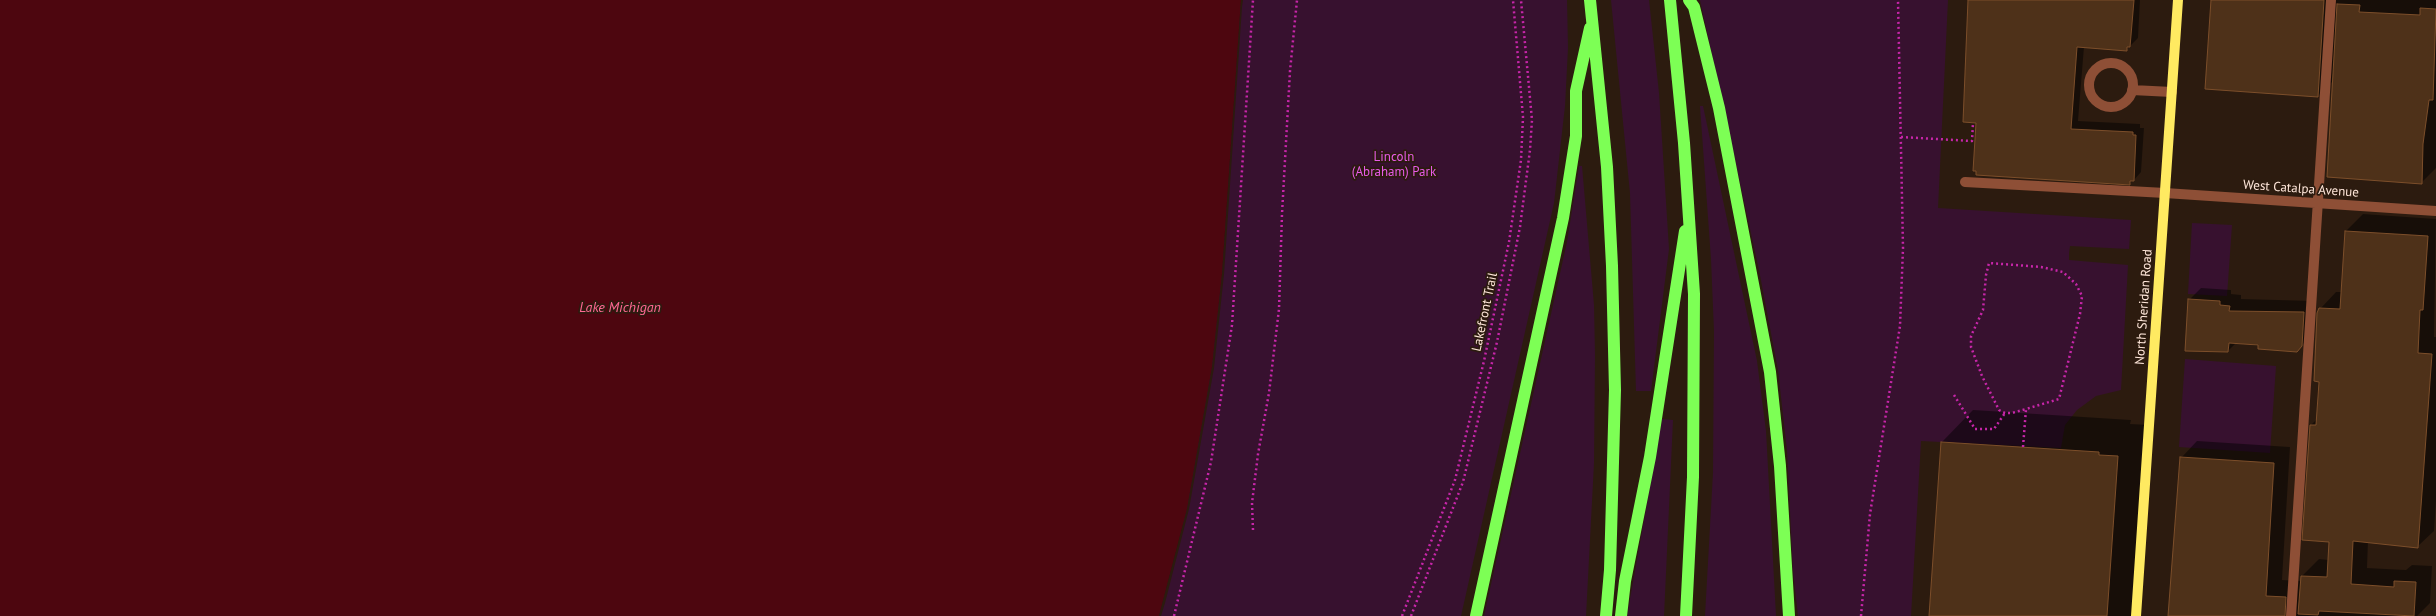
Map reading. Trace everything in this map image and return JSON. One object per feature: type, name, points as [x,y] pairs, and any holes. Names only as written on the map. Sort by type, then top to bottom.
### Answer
[{"type":"highway","points":[[1590,0],[1607,167],[1613,281],[1615,390],[1610,570],[1606,616]]},
{"type":"highway","points":[[1670,0],[1688,204],[1694,294],[1692,522],[1686,616]]},
{"type":"highway","points":[[1689,0],[1694,7],[1719,108],[1770,372],[1780,466],[1789,616]]},
{"type":"highway","points":[[1476,616],[1563,218],[1576,136],[1576,91],[1592,17]]},
{"type":"highway","points":[[1621,616],[1625,581],[1650,457],[1688,204]]},
{"type":"main road","name":"North Sheridan Road","points":[[2136,616],[2178,0]]},
{"type":"street","points":[[2291,616],[2331,0]]},
{"type":"street","points":[[2107,63],[2114,63],[2127,70],[2133,83],[2132,90],[2125,102],[2111,108],[2097,103],[2089,91],[2088,83],[2094,70],[2107,63]]},
{"type":"street","points":[[2132,90],[2172,92]]},
{"type":"street","name":"West Catalpa Avenue","points":[[1965,182],[2165,193],[2436,211]]},
{"type":"path","points":[[1174,616],[1211,462],[1232,325],[1253,0]]},
{"type":"path","points":[[1253,530],[1252,504],[1258,454],[1269,393],[1279,309],[1282,214],[1290,70],[1297,0]]},
{"type":"path","name":"Lakefront Trail","points":[[1402,616],[1455,480],[1486,355],[1509,242],[1521,160],[1523,117],[1513,0]]},
{"type":"path","name":"Lakefront Trail","points":[[1411,616],[1463,482],[1497,342],[1520,227],[1530,150],[1532,120],[1521,0]]},
{"type":"path","points":[[1861,616],[1870,514],[1900,326],[1903,248],[1898,0]]},
{"type":"path","points":[[1901,137],[1972,141],[1973,123]]},
{"type":"path","points":[[1954,394],[1975,429],[1994,429],[2005,413],[2026,409],[2059,399],[2080,314],[2082,296],[2071,278],[2053,269],[1989,263],[1986,275],[1983,310],[1971,336],[1971,347],[1996,405],[2005,413]]},
{"type":"path","points":[[2023,446],[2026,409]]},
{"type":"green space","name":"Lincoln (Abraham) Park","points":[[1241,0],[1567,0],[1568,48],[1565,106],[1554,203],[1461,616],[1159,616],[1182,531],[1222,274]]},
{"type":"green space","points":[[1611,0],[1649,0],[1659,93],[1669,249],[1651,391],[1636,391],[1630,193]]},
{"type":"green space","points":[[1700,0],[1948,0],[1938,208],[2131,220],[2129,249],[2070,246],[2069,253],[2069,260],[2128,265],[2121,390],[2096,396],[2077,410],[2065,425],[2061,448],[1921,441],[1911,616],[1798,616],[1793,571],[1787,451],[1778,370],[1759,270]]},
{"type":"green space","points":[[1700,106],[1703,106],[1757,361],[1766,431],[1776,616],[1705,616],[1713,473],[1714,331],[1711,259]]},
{"type":"green space","points":[[1579,166],[1582,166],[1594,305],[1595,355],[1594,463],[1586,616],[1484,616],[1567,242]]},
{"type":"green space","points":[[2192,223],[2232,225],[2227,296],[2188,294]]},
{"type":"green space","points":[[2185,359],[2276,366],[2270,453],[2179,447]]},
{"type":"green space","points":[[1662,419],[1673,420],[1664,616],[1627,616]]},
{"type":"water","name":"Lake Michigan","points":[[0,0],[1241,0],[1222,274],[1212,367],[1187,509],[1159,616],[0,616]]},
{"type":"pier","points":[[1241,0],[1243,0],[1224,274],[1214,368],[1189,509],[1165,603],[1161,616],[1159,616],[1187,509],[1212,367],[1222,274]]},
{"type":"building","points":[[1968,0],[2134,0],[2130,47],[2127,47],[2127,51],[2077,47],[2071,129],[2133,132],[2133,135],[2136,135],[2134,181],[2130,181],[2130,185],[1976,175],[1976,171],[1973,171],[1976,123],[1963,122]]},
{"type":"building","points":[[2211,0],[2324,0],[2318,97],[2205,89]]},
{"type":"building","points":[[2337,4],[2360,5],[2359,12],[2420,15],[2420,8],[2436,9],[2433,100],[2429,100],[2423,144],[2422,184],[2327,177]]},
{"type":"building","points":[[2345,231],[2428,236],[2423,310],[2420,310],[2418,353],[2432,354],[2418,548],[2353,541],[2351,584],[2394,587],[2394,581],[2416,582],[2414,616],[2319,611],[2318,615],[2298,614],[2301,576],[2327,577],[2329,542],[2302,540],[2310,425],[2316,425],[2319,382],[2314,381],[2317,313],[2319,308],[2340,309]]},
{"type":"building","points":[[2188,299],[2220,301],[2220,305],[2230,306],[2229,311],[2304,312],[2302,346],[2297,352],[2258,349],[2258,345],[2229,343],[2228,352],[2185,351]]},
{"type":"building","points":[[1941,442],[2099,452],[2099,455],[2118,456],[2107,616],[1929,616]]},
{"type":"building","points":[[2180,457],[2274,463],[2266,596],[2286,597],[2285,616],[2168,616]]}]
